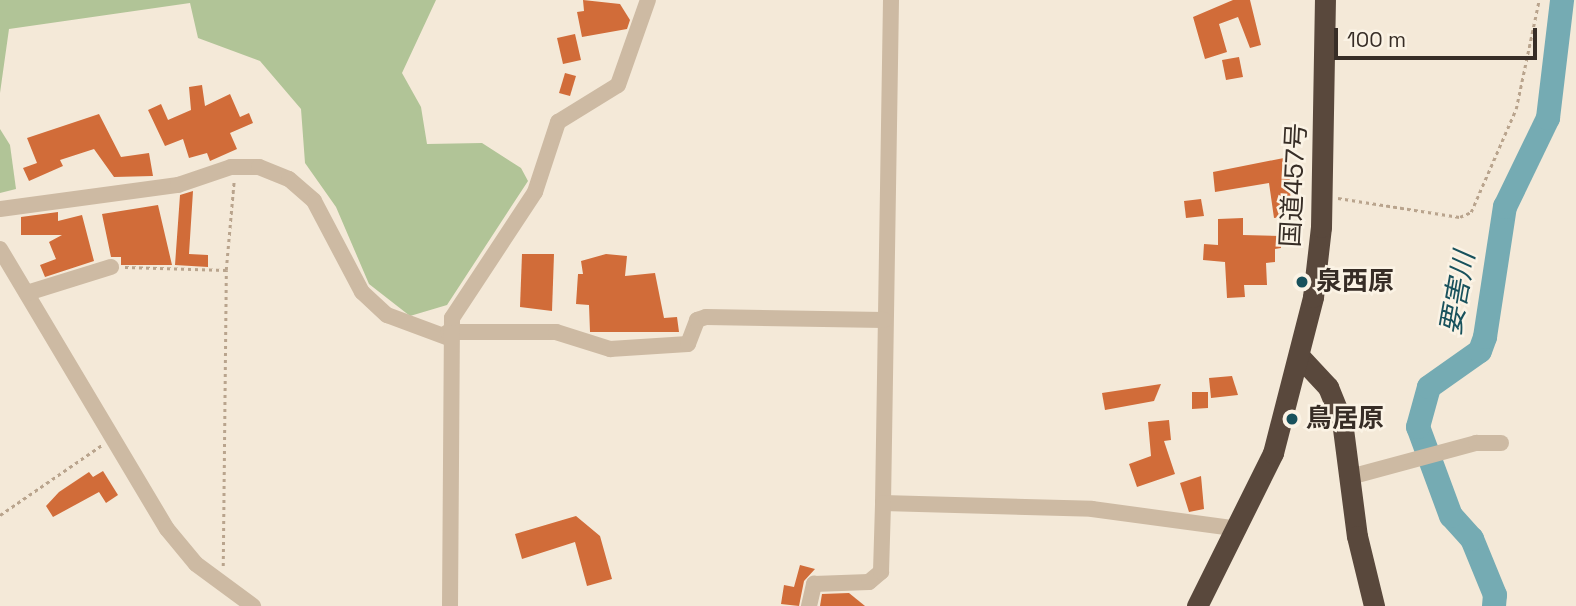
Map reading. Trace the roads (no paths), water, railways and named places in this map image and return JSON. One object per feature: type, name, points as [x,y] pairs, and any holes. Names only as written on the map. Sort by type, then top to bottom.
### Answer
[{"type":"highway","name":"国道457号","points":[[1198,606],[1239,529],[1273,453],[1300,357],[1317,265],[1322,196],[1325,0]]},
{"type":"highway","points":[[1300,357],[1314,367],[1337,407],[1374,606]]},
{"type":"street","points":[[450,606],[449,335],[460,303],[535,192],[558,122],[618,85],[648,0]]},
{"type":"street","points":[[809,606],[814,583],[869,582],[881,572],[891,0]]},
{"type":"street","points":[[0,209],[178,185],[235,167],[289,179],[314,201],[362,292],[387,315],[449,335],[556,332],[610,349],[688,344],[697,320],[706,317],[884,320]]},
{"type":"street","points":[[0,249],[167,529],[196,564],[253,606]]},
{"type":"street","points":[[27,293],[111,267]]},
{"type":"street","points":[[1349,477],[1419,463],[1476,443],[1501,443]]},
{"type":"street","points":[[883,503],[1093,509],[1239,529]]},
{"type":"waterway","name":"要害川","points":[[1494,606],[1495,595],[1472,539],[1451,516],[1418,427],[1429,387],[1480,351],[1485,337],[1505,207],[1548,118],[1562,0]]},
{"type":"place","name":"泉西原","points":[[1302,282]]},
{"type":"place","name":"鳥居原","points":[[1292,419]]}]
